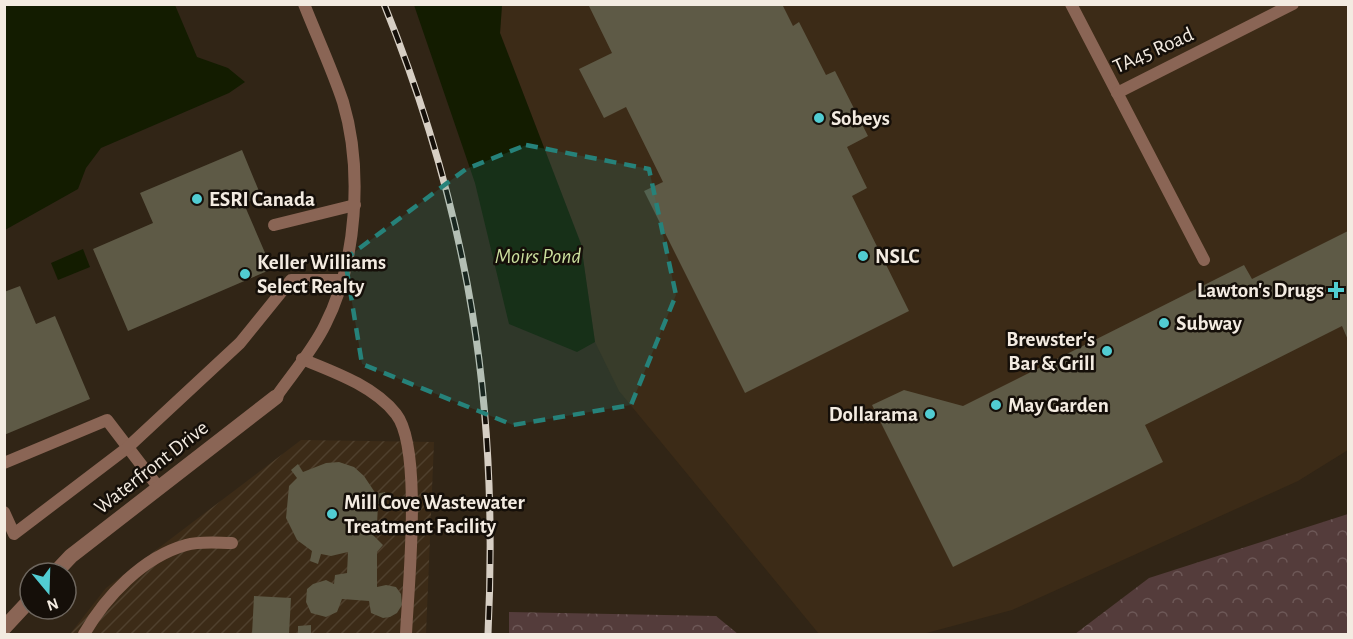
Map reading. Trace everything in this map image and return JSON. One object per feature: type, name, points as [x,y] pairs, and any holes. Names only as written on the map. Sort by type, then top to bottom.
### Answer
[{"type":"street","name":"Waterfront Drive","points":[[66,561],[276,397]]},
{"type":"street","points":[[4,628],[18,613]]},
{"type":"lane","points":[[276,397],[325,326],[350,253],[355,205],[352,144],[343,102],[304,4]]},
{"type":"lane","name":"TA45 Road","points":[[1071,4],[1117,93],[1294,5]]},
{"type":"lane","points":[[1117,93],[1204,260]]},
{"type":"lane","points":[[274,225],[355,205]]},
{"type":"lane","points":[[4,512],[14,534],[127,448],[240,343],[291,280],[341,280]]},
{"type":"lane","points":[[302,359],[334,372],[370,391],[396,414],[405,434],[413,499],[406,634]]},
{"type":"lane","points":[[4,463],[107,420],[159,488]]},
{"type":"lane","points":[[84,634],[97,612],[128,580],[161,555],[188,544],[232,543]]},
{"type":"highlighted area","points":[[526,145],[649,169],[676,295],[631,405],[513,425],[362,364],[345,259],[466,169]]},
{"type":"shaded area","points":[[502,4],[1348,5],[1348,450],[1298,481],[1012,610],[923,634],[819,634],[619,391],[595,342],[581,244],[500,33]]},
{"type":"shaded area","name":"Mill Cove Wastewater Treatment Facility","points":[[301,440],[434,442],[426,634],[70,634],[106,588]]},
{"type":"green space","points":[[1348,514],[1348,634],[1075,634],[1149,578]]},
{"type":"green space","points":[[509,612],[716,616],[738,634],[509,634]]},
{"type":"water","points":[[4,5],[175,5],[197,57],[228,68],[245,82],[229,93],[101,148],[86,168],[78,189],[5,230]]},
{"type":"water","name":"Moirs Pond","points":[[414,5],[502,5],[500,33],[581,244],[595,342],[577,352],[509,324],[475,183]]},
{"type":"water","points":[[83,249],[90,267],[58,280],[51,263]]},
{"type":"building","points":[[593,4],[782,4],[793,26],[799,22],[826,75],[835,71],[868,136],[847,147],[867,188],[852,196],[909,311],[745,393],[644,191],[663,182],[626,107],[604,118],[579,69],[612,53],[589,6]]},
{"type":"building","points":[[242,150],[261,196],[244,204],[272,269],[128,331],[93,249],[153,223],[140,193]]},
{"type":"building","points":[[1348,231],[1348,340],[1342,326],[1145,425],[1163,462],[953,567],[872,405],[904,390],[963,406],[1244,265],[1252,279]]},
{"type":"building","points":[[20,286],[36,324],[55,316],[90,399],[4,435],[4,292]]},
{"type":"building","name":"Mill Cove Wastewater Treatment Facility","points":[[339,462],[354,467],[364,476],[376,494],[385,492],[387,501],[378,504],[377,525],[373,535],[383,545],[377,552],[377,587],[386,585],[396,587],[401,594],[402,605],[397,613],[390,617],[383,618],[371,613],[369,601],[342,599],[337,612],[326,617],[311,613],[306,602],[307,589],[313,584],[326,580],[334,584],[335,575],[347,573],[348,552],[331,556],[321,554],[318,564],[310,561],[312,551],[297,540],[286,518],[289,486],[297,478],[291,470],[298,464],[303,472],[326,463]]},
{"type":"building","points":[[254,596],[291,598],[289,634],[252,634]]},
{"type":"building","points":[[311,625],[311,634],[298,634],[298,626]]},
{"type":"railway","points":[[384,4],[414,83],[438,160],[458,237],[472,313],[483,391],[488,469],[490,550],[488,634]]},
{"type":"place","name":"Sobeys","points":[[819,118]]},
{"type":"place","name":"ESRI Canada","points":[[197,199]]},
{"type":"place","name":"NSLC","points":[[863,256]]},
{"type":"place","name":"Keller Williams Select Realty","points":[[245,274]]},
{"type":"place","name":"Lawton's Drugs","points":[[1336,290]]},
{"type":"place","name":"Subway","points":[[1164,323]]},
{"type":"place","name":"Brewster's Bar & Grill","points":[[1107,351]]},
{"type":"place","name":"May Garden","points":[[996,405]]},
{"type":"place","name":"Dollarama","points":[[930,414]]},
{"type":"place","name":"Mill Cove Wastewater Treatment Facility","points":[[332,514]]}]
